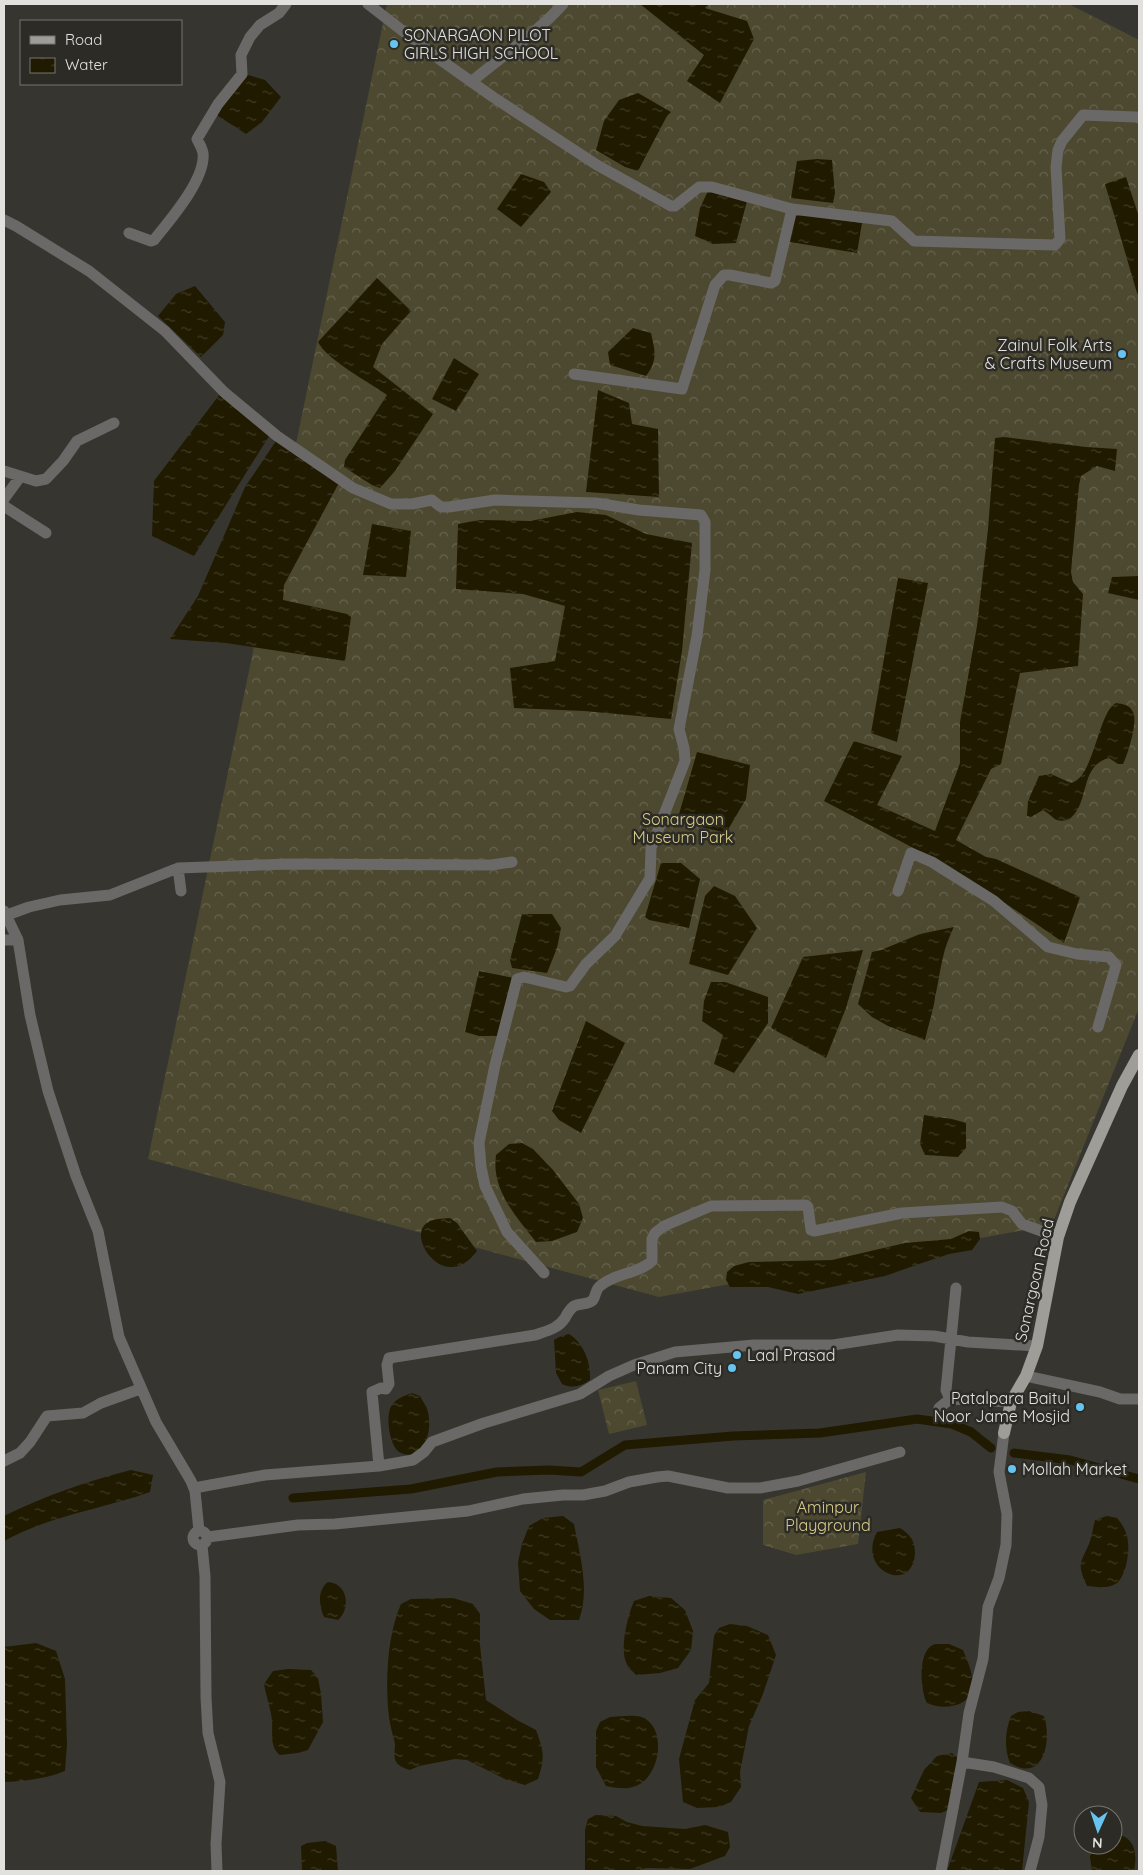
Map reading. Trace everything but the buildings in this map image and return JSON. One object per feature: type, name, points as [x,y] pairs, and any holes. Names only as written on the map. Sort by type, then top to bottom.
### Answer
[{"type":"main road","name":"Sonargoan Road","points":[[1004,1432],[1011,1402],[1026,1376],[1037,1346],[1058,1237],[1070,1202],[1122,1086],[1139,1055]]},
{"type":"street","points":[[129,233],[151,241],[154,240],[185,200],[199,175],[203,154],[197,138],[218,104],[242,74],[241,55],[250,37],[260,25],[279,13],[286,4]]},
{"type":"street","points":[[368,4],[435,56],[597,165],[666,204],[676,206],[699,187],[712,187],[792,210],[892,221],[914,241],[1055,245],[1060,239],[1056,167],[1058,150],[1062,141],[1083,115],[1136,116],[1139,118]]},
{"type":"street","points":[[472,82],[534,32],[563,4]]},
{"type":"street","points":[[574,374],[682,389],[690,369],[696,340],[719,279],[724,275],[730,274],[770,283],[775,281],[792,210]]},
{"type":"street","points":[[4,220],[88,271],[165,331],[224,392],[277,436],[353,488],[391,504],[412,504],[432,500],[441,507],[495,500],[596,503],[639,510],[701,515],[705,522],[704,570],[696,636],[679,730],[685,761],[651,848],[650,878],[615,936],[586,964],[570,986],[566,987],[524,977],[517,979],[495,1065],[479,1142],[485,1186],[507,1232],[544,1273]]},
{"type":"street","points":[[4,471],[36,481],[46,479],[63,461],[77,441],[114,423]]},
{"type":"street","points":[[4,499],[20,476]]},
{"type":"street","points":[[4,506],[46,533]]},
{"type":"street","points":[[898,891],[911,853],[932,862],[994,901],[1048,947],[1077,954],[1109,957],[1116,966],[1098,1027]]},
{"type":"street","points":[[217,1871],[216,1844],[220,1782],[208,1733],[203,1538],[194,1488],[179,1458],[156,1422],[119,1337],[98,1230],[76,1176],[48,1091],[30,1015],[18,940],[5,913],[60,900],[110,895],[178,868],[288,864],[492,865],[512,862]]},
{"type":"street","points":[[178,868],[181,891]]},
{"type":"street","points":[[4,940],[18,940]]},
{"type":"street","points":[[379,1466],[372,1392],[386,1388],[390,1384],[387,1365],[389,1358],[528,1336],[552,1330],[561,1323],[574,1306],[593,1300],[599,1286],[645,1267],[652,1261],[652,1239],[655,1233],[664,1226],[711,1206],[806,1205],[808,1207],[811,1230],[814,1231],[902,1213],[1002,1207],[1012,1212],[1022,1224],[1058,1237]]},
{"type":"street","points":[[950,1399],[946,1390],[956,1288]]},
{"type":"street","points":[[194,1488],[265,1475],[379,1466],[413,1460],[424,1452],[432,1442],[484,1423],[580,1394],[634,1365],[676,1352],[754,1345],[833,1345],[898,1335],[934,1336],[951,1340],[1037,1346]]},
{"type":"street","points":[[1026,1376],[1100,1392],[1120,1399],[1139,1399]]},
{"type":"street","points":[[4,1461],[20,1453],[30,1442],[47,1416],[83,1413],[101,1403],[140,1389]]},
{"type":"street","points":[[939,1408],[950,1399],[1011,1402]]},
{"type":"street","points":[[941,1871],[962,1762],[969,1714],[983,1659],[988,1607],[999,1578],[1006,1545],[1007,1514],[999,1472],[1004,1432]]},
{"type":"street","points":[[203,1538],[298,1525],[335,1524],[468,1511],[523,1499],[583,1495],[605,1491],[629,1482],[668,1476],[728,1488],[760,1488],[798,1481],[900,1452]]},
{"type":"street","points":[[962,1762],[994,1767],[1029,1778],[1039,1787],[1042,1805],[1039,1837],[1030,1871]]},
{"type":"green space","name":"Sonargaon Museum Park","points":[[387,4],[1069,4],[1139,40],[1139,1008],[1052,1225],[659,1297],[148,1159]]},
{"type":"green space","points":[[636,1381],[647,1425],[609,1434],[598,1390]]},
{"type":"green space","name":"Aminpur Playground","points":[[866,1472],[858,1544],[796,1555],[763,1545],[763,1500]]},
{"type":"water","points":[[640,4],[709,4],[705,8],[747,21],[754,39],[720,103],[687,81],[704,55]]},
{"type":"water","points":[[248,75],[265,80],[281,97],[262,122],[246,134],[215,114]]},
{"type":"water","points":[[638,93],[671,112],[667,116],[638,171],[625,167],[596,150],[604,121],[619,100]]},
{"type":"water","points":[[832,160],[835,193],[833,203],[791,198],[797,161]]},
{"type":"water","points":[[521,174],[544,182],[551,192],[521,227],[497,209]]},
{"type":"water","points":[[1126,177],[1139,217],[1139,295],[1105,184]]},
{"type":"water","points":[[708,191],[747,201],[736,243],[713,244],[695,236],[700,208]]},
{"type":"water","points":[[793,213],[862,223],[857,253],[790,242]]},
{"type":"water","points":[[377,278],[411,311],[382,344],[373,367],[433,414],[395,471],[380,488],[344,467],[345,460],[387,395],[339,363],[318,342]]},
{"type":"water","points":[[195,286],[225,322],[223,335],[201,357],[158,316],[176,294]]},
{"type":"water","points":[[633,328],[651,333],[654,345],[654,360],[646,376],[610,365],[608,352]]},
{"type":"water","points":[[454,358],[479,374],[456,411],[432,399]]},
{"type":"water","points":[[598,390],[629,403],[632,424],[658,429],[659,497],[586,492]]},
{"type":"water","points":[[220,394],[271,433],[194,556],[152,536],[154,481]]},
{"type":"water","points":[[1004,437],[1117,449],[1115,471],[1097,466],[1081,476],[1079,485],[1071,572],[1073,582],[1083,594],[1078,666],[1020,673],[1001,764],[991,769],[956,840],[986,857],[996,859],[1080,897],[1064,943],[944,865],[824,801],[854,741],[902,756],[877,805],[935,831],[960,763],[960,722],[977,626],[988,529],[995,438]]},
{"type":"water","points":[[278,438],[340,481],[284,585],[283,600],[347,614],[351,617],[345,661],[226,643],[170,639],[198,596],[245,487]]},
{"type":"water","points":[[577,512],[606,515],[646,534],[692,543],[682,651],[671,719],[584,711],[514,708],[510,668],[555,661],[565,606],[523,594],[456,589],[458,524],[479,520],[530,521]]},
{"type":"water","points":[[372,524],[411,531],[406,577],[363,575]]},
{"type":"water","points":[[1139,576],[1139,600],[1108,593],[1112,577]]},
{"type":"water","points":[[898,578],[928,583],[897,742],[871,733]]},
{"type":"water","points":[[1116,703],[1128,706],[1134,716],[1132,738],[1123,764],[1118,764],[1109,758],[1099,762],[1088,777],[1080,805],[1068,820],[1056,820],[1043,810],[1031,817],[1027,816],[1028,801],[1039,776],[1051,774],[1071,783],[1079,778],[1091,758],[1105,719],[1110,709]]},
{"type":"water","points":[[697,752],[750,765],[746,799],[726,833],[677,821]]},
{"type":"water","points":[[661,863],[681,863],[700,879],[689,928],[649,920],[645,917]]},
{"type":"water","points":[[714,886],[735,896],[757,928],[728,975],[689,964],[705,896]]},
{"type":"water","points":[[522,914],[552,914],[561,928],[557,948],[547,973],[512,968],[510,960]]},
{"type":"water","points":[[954,927],[944,954],[925,1040],[888,1026],[872,1017],[858,1004],[872,952],[920,934]]},
{"type":"water","points":[[863,950],[846,1008],[826,1058],[771,1028],[803,957]]},
{"type":"water","points":[[479,971],[514,978],[502,1036],[479,1036],[465,1032]]},
{"type":"water","points":[[711,982],[725,982],[768,997],[768,1023],[734,1073],[714,1064],[723,1035],[702,1021],[704,1001]]},
{"type":"water","points":[[586,1021],[625,1043],[581,1133],[559,1120],[552,1111]]},
{"type":"water","points":[[924,1115],[966,1123],[966,1148],[958,1157],[925,1155],[920,1144]]},
{"type":"water","points":[[522,1143],[533,1149],[553,1170],[579,1204],[583,1218],[577,1232],[552,1241],[536,1242],[513,1212],[497,1180],[495,1168],[496,1155],[509,1144]]},
{"type":"water","points":[[450,1218],[457,1223],[477,1251],[465,1263],[452,1267],[441,1265],[432,1258],[425,1249],[421,1239],[422,1230],[427,1223],[435,1219]]},
{"type":"water","points":[[969,1231],[979,1232],[980,1239],[972,1250],[949,1254],[885,1276],[798,1294],[768,1287],[730,1287],[726,1280],[727,1272],[734,1266],[749,1262],[832,1260],[905,1243],[951,1239]]},
{"type":"water","points":[[569,1334],[579,1343],[588,1360],[590,1380],[577,1386],[562,1384],[556,1373],[554,1340]]},
{"type":"water","points":[[412,1393],[420,1396],[425,1405],[429,1418],[429,1431],[421,1448],[417,1452],[408,1455],[399,1452],[393,1443],[389,1429],[389,1415],[394,1403]]},
{"type":"water","points":[[131,1470],[153,1475],[150,1492],[39,1525],[4,1541],[4,1516],[66,1490]]},
{"type":"water","points":[[563,1516],[574,1524],[583,1572],[584,1597],[579,1620],[550,1620],[534,1609],[520,1591],[518,1562],[529,1526],[543,1518]]},
{"type":"water","points":[[1107,1516],[1117,1518],[1127,1535],[1128,1553],[1126,1566],[1123,1575],[1114,1585],[1102,1587],[1087,1586],[1081,1568],[1082,1560],[1090,1541],[1095,1520]]},
{"type":"water","points":[[900,1528],[912,1539],[915,1554],[912,1566],[905,1573],[896,1575],[887,1573],[879,1567],[874,1558],[872,1546],[877,1532]]},
{"type":"water","points":[[328,1582],[335,1583],[340,1587],[345,1597],[345,1610],[338,1620],[324,1617],[321,1608],[320,1598],[322,1589]]},
{"type":"water","points":[[649,1596],[671,1598],[685,1610],[693,1631],[691,1650],[678,1668],[660,1673],[636,1675],[625,1660],[625,1633],[634,1601]]},
{"type":"water","points":[[453,1598],[473,1604],[480,1614],[480,1645],[486,1700],[536,1730],[542,1749],[542,1765],[538,1779],[525,1785],[507,1780],[467,1760],[455,1759],[419,1766],[410,1770],[399,1765],[395,1759],[395,1744],[389,1717],[387,1674],[390,1645],[396,1617],[401,1604],[411,1599]]},
{"type":"water","points":[[730,1624],[747,1626],[768,1635],[776,1655],[763,1694],[749,1726],[740,1772],[741,1787],[731,1802],[719,1807],[697,1808],[683,1802],[679,1759],[695,1700],[709,1683],[714,1636],[719,1628]]},
{"type":"water","points":[[36,1643],[56,1651],[65,1679],[67,1744],[65,1771],[35,1779],[5,1782],[4,1647]]},
{"type":"water","points":[[936,1644],[949,1644],[963,1650],[970,1669],[972,1688],[970,1695],[966,1700],[954,1706],[933,1705],[927,1703],[925,1697],[922,1680],[923,1661],[930,1647]]},
{"type":"water","points":[[288,1669],[311,1670],[318,1678],[323,1722],[308,1750],[280,1755],[273,1744],[271,1716],[264,1684],[273,1671]]},
{"type":"water","points":[[1029,1711],[1044,1716],[1047,1736],[1046,1747],[1038,1764],[1031,1768],[1022,1768],[1010,1763],[1006,1745],[1006,1734],[1011,1716],[1018,1712]]},
{"type":"water","points":[[634,1716],[644,1718],[653,1727],[657,1736],[657,1756],[654,1766],[644,1781],[636,1786],[617,1788],[606,1786],[596,1767],[596,1731],[600,1722],[610,1717]]},
{"type":"water","points":[[952,1753],[961,1761],[952,1808],[941,1813],[920,1812],[911,1798],[924,1770],[937,1756]]},
{"type":"water","points":[[1007,1780],[1023,1788],[1029,1802],[1022,1871],[947,1871],[979,1782]]},
{"type":"water","points":[[596,1815],[616,1816],[627,1822],[642,1826],[685,1829],[705,1825],[728,1832],[730,1847],[725,1856],[690,1869],[647,1868],[635,1871],[585,1871],[585,1830],[588,1819]]},
{"type":"water","points":[[1123,1836],[1130,1841],[1135,1851],[1134,1870],[1092,1871],[1090,1855],[1123,1855]]},
{"type":"water","points":[[325,1841],[336,1846],[338,1871],[302,1871],[301,1846],[307,1843]]},
{"type":"waterway","points":[[293,1498],[411,1489],[497,1472],[549,1470],[581,1472],[625,1445],[733,1436],[820,1433],[917,1419],[952,1424],[971,1432],[991,1448]]},
{"type":"waterway","points":[[1014,1453],[1070,1460],[1139,1479]]},
{"type":"place","name":"SONARGAON PILOT GIRLS HIGH SCHOOL","points":[[394,44]]},
{"type":"place","name":"Zainul Folk Arts & Crafts Museum","points":[[1122,354]]},
{"type":"place","name":"Laal Prasad","points":[[737,1355]]},
{"type":"place","name":"Panam City","points":[[732,1368]]},
{"type":"place","name":"Patalpara Baitul Noor Jame Mosjid","points":[[1080,1407]]},
{"type":"place","name":"Mollah Market","points":[[1012,1469]]}]
